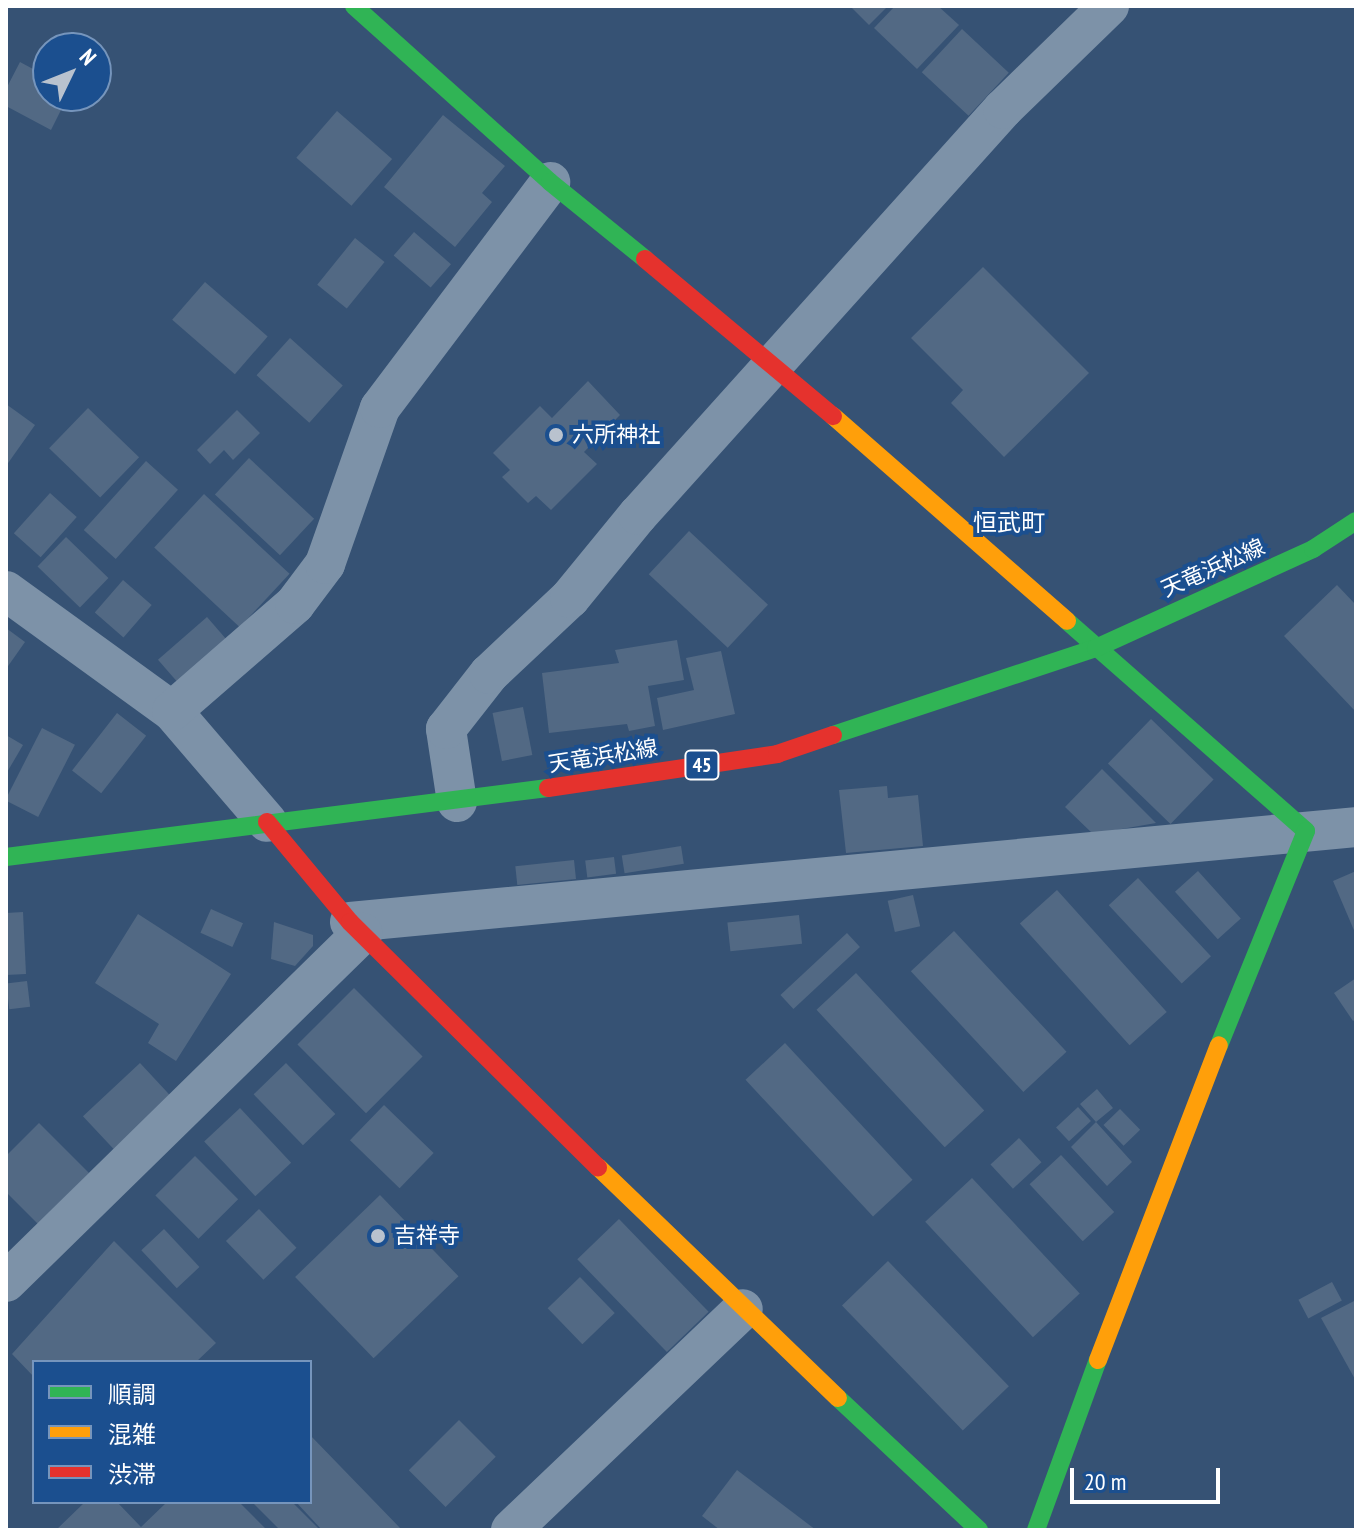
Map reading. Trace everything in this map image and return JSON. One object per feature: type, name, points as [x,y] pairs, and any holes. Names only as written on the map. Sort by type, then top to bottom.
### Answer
[{"type":"street","points":[[354,6],[550,182],[774,364],[1306,831]]},
{"type":"street","points":[[457,802],[446,729],[489,674],[570,598],[1003,109],[1109,6]]},
{"type":"street","points":[[172,711],[295,604],[325,564],[380,408],[550,182]]},
{"type":"street","name":"天竜浜松線","points":[[6,857],[267,822],[457,802],[777,754],[1096,648],[1313,549],[1356,521]]},
{"type":"street","points":[[6,591],[172,711],[356,927],[743,1309],[979,1530]]},
{"type":"street","points":[[6,1282],[356,927],[1356,827]]},
{"type":"street","points":[[1036,1530],[1157,1195],[1306,831]]},
{"type":"street","points":[[511,1530],[743,1309]]},
{"type":"building","points":[[850,6],[888,6],[869,25]]},
{"type":"building","points":[[895,6],[938,6],[959,25],[917,69],[874,28]]},
{"type":"building","points":[[962,29],[1009,73],[969,116],[922,72]]},
{"type":"building","points":[[20,62],[32,68],[32,112],[60,112],[51,130],[6,106],[6,89]]},
{"type":"building","points":[[337,111],[392,159],[351,206],[296,158]]},
{"type":"building","points":[[443,115],[505,166],[482,193],[492,202],[455,247],[384,187]]},
{"type":"building","points":[[414,232],[451,264],[431,288],[394,255]]},
{"type":"building","points":[[355,238],[385,262],[347,309],[317,285]]},
{"type":"building","points":[[983,267],[1089,373],[1004,457],[951,403],[963,390],[911,338]]},
{"type":"building","points":[[205,282],[268,336],[235,374],[172,320]]},
{"type":"building","points":[[290,338],[343,386],[309,423],[257,375]]},
{"type":"building","name":"六所神社","points":[[588,381],[620,415],[584,452],[597,464],[551,510],[536,496],[528,503],[502,477],[510,470],[493,453],[540,406],[552,418]]},
{"type":"building","points":[[6,404],[35,425],[6,466]]},
{"type":"building","points":[[88,408],[139,457],[100,498],[49,448]]},
{"type":"building","points":[[237,410],[260,433],[233,460],[224,450],[210,464],[197,450]]},
{"type":"building","points":[[249,458],[314,519],[280,555],[215,495]]},
{"type":"building","points":[[146,461],[178,490],[116,559],[84,530]]},
{"type":"building","points":[[50,493],[77,517],[41,557],[14,533]]},
{"type":"building","points":[[204,494],[290,574],[240,627],[154,547]]},
{"type":"building","points":[[689,531],[768,605],[728,648],[649,574]]},
{"type":"building","points":[[66,537],[108,578],[80,607],[38,566]]},
{"type":"building","points":[[123,580],[152,605],[123,637],[95,612]]},
{"type":"building","points":[[1337,585],[1356,605],[1356,712],[1284,636]]},
{"type":"building","points":[[207,617],[230,643],[181,686],[158,660]]},
{"type":"building","points":[[6,628],[25,642],[6,669]]},
{"type":"building","points":[[677,640],[684,680],[648,686],[655,726],[629,731],[627,724],[549,733],[542,673],[619,663],[615,650]]},
{"type":"building","points":[[721,651],[735,714],[663,730],[657,698],[694,690],[686,658]]},
{"type":"building","points":[[523,707],[532,755],[502,761],[493,713]]},
{"type":"building","points":[[117,713],[146,736],[101,793],[72,771]]},
{"type":"building","points":[[1151,719],[1214,779],[1171,824],[1108,764]]},
{"type":"building","points":[[42,728],[75,745],[38,817],[6,799]]},
{"type":"building","points":[[6,735],[23,745],[6,774]]},
{"type":"building","points":[[1102,769],[1156,823],[1093,834],[1065,807]]},
{"type":"building","points":[[887,786],[888,798],[918,795],[923,846],[846,853],[839,790]]},
{"type":"building","points":[[681,846],[684,864],[625,873],[622,855]]},
{"type":"building","points":[[614,857],[616,874],[587,877],[585,861]]},
{"type":"building","points":[[574,860],[576,879],[517,885],[515,866]]},
{"type":"building","points":[[1198,871],[1241,919],[1218,939],[1175,892]]},
{"type":"building","points":[[1356,871],[1356,935],[1333,881]]},
{"type":"building","points":[[1138,878],[1211,956],[1182,984],[1109,905]]},
{"type":"building","points":[[1057,890],[1167,1012],[1130,1045],[1020,923]]},
{"type":"building","points":[[913,895],[920,926],[895,932],[888,901]]},
{"type":"building","points":[[211,909],[243,923],[232,947],[200,933]]},
{"type":"building","points":[[23,912],[26,974],[6,975],[6,913]]},
{"type":"building","points":[[138,914],[231,974],[176,1061],[148,1043],[159,1024],[95,983]]},
{"type":"building","points":[[799,915],[802,944],[730,951],[727,923]]},
{"type":"building","points":[[274,922],[313,935],[313,946],[295,966],[271,959]]},
{"type":"building","points":[[954,931],[1067,1052],[1023,1092],[911,971]]},
{"type":"building","points":[[847,933],[860,947],[793,1009],[780,995]]},
{"type":"building","points":[[856,973],[984,1110],[945,1147],[817,1010]]},
{"type":"building","points":[[1356,978],[1356,1019],[1353,1021],[1334,993]]},
{"type":"building","points":[[27,981],[30,1007],[9,1009],[6,984]]},
{"type":"building","points":[[354,988],[423,1057],[366,1113],[297,1045]]},
{"type":"building","points":[[785,1043],[913,1180],[873,1217],[746,1080]]},
{"type":"building","points":[[140,1063],[171,1096],[114,1149],[83,1116]]},
{"type":"building","points":[[286,1063],[335,1114],[303,1145],[254,1094]]},
{"type":"building","points":[[1097,1089],[1113,1108],[1096,1122],[1080,1104]]},
{"type":"building","points":[[384,1105],[434,1153],[400,1188],[350,1140]]},
{"type":"building","points":[[1078,1107],[1091,1121],[1069,1141],[1056,1127]]},
{"type":"building","points":[[240,1108],[291,1163],[255,1196],[204,1141]]},
{"type":"building","points":[[1120,1109],[1140,1130],[1124,1146],[1103,1125]]},
{"type":"building","points":[[1096,1122],[1132,1162],[1107,1186],[1071,1147]]},
{"type":"building","points":[[39,1123],[89,1173],[38,1224],[6,1192],[6,1156]]},
{"type":"building","points":[[1019,1138],[1042,1162],[1013,1189],[990,1165]]},
{"type":"building","points":[[1061,1155],[1114,1212],[1083,1241],[1030,1184]]},
{"type":"building","points":[[195,1156],[238,1199],[199,1239],[155,1196]]},
{"type":"building","points":[[972,1178],[1080,1294],[1033,1337],[925,1222]]},
{"type":"building","name":"吉祥寺","points":[[380,1195],[458,1276],[374,1358],[295,1277]]},
{"type":"building","points":[[259,1209],[297,1248],[263,1280],[226,1241]]},
{"type":"building","points":[[619,1219],[709,1312],[667,1352],[577,1259]]},
{"type":"building","points":[[164,1229],[199,1267],[177,1288],[141,1250]]},
{"type":"building","points":[[114,1241],[216,1343],[198,1360],[32,1360],[32,1375],[12,1354]]},
{"type":"building","points":[[888,1261],[1009,1386],[963,1431],[842,1305]]},
{"type":"building","points":[[580,1277],[615,1313],[582,1344],[548,1308]]},
{"type":"building","points":[[1332,1282],[1342,1301],[1308,1318],[1298,1300]]},
{"type":"building","points":[[1356,1300],[1356,1381],[1321,1318]]},
{"type":"building","points":[[459,1420],[496,1457],[446,1507],[409,1470]]},
{"type":"building","points":[[312,1437],[402,1530],[322,1530],[298,1504],[312,1504]]},
{"type":"building","points":[[737,1470],[816,1530],[720,1530],[702,1516]]},
{"type":"building","points":[[83,1504],[119,1504],[141,1527],[165,1504],[241,1504],[267,1530],[56,1530]]},
{"type":"building","points":[[254,1504],[294,1504],[320,1530],[280,1530]]},
{"type":"traffic: fast","points":[[354,6],[550,182],[645,259]]},
{"type":"traffic: fast","points":[[833,735],[1096,648],[1313,549],[1356,521]]},
{"type":"traffic: fast","points":[[1067,621],[1306,831],[1219,1045]]},
{"type":"traffic: fast","points":[[6,857],[548,788]]},
{"type":"traffic: fast","points":[[1036,1530],[1098,1360]]},
{"type":"traffic: fast","points":[[838,1398],[979,1530]]},
{"type":"traffic: slow","points":[[833,416],[1067,621]]},
{"type":"traffic: slow","points":[[1098,1360],[1219,1045]]},
{"type":"traffic: slow","points":[[598,1167],[838,1398]]},
{"type":"traffic: jam","points":[[645,259],[833,416]]},
{"type":"traffic: jam","points":[[548,788],[777,754],[833,735]]},
{"type":"traffic: jam","points":[[267,822],[350,922],[598,1167]]},
{"type":"place","name":"六所神社","points":[[556,435]]},
{"type":"place","name":"吉祥寺","points":[[378,1236]]},
{"type":"district","name":"恒武町","points":[[1009,523]]}]
